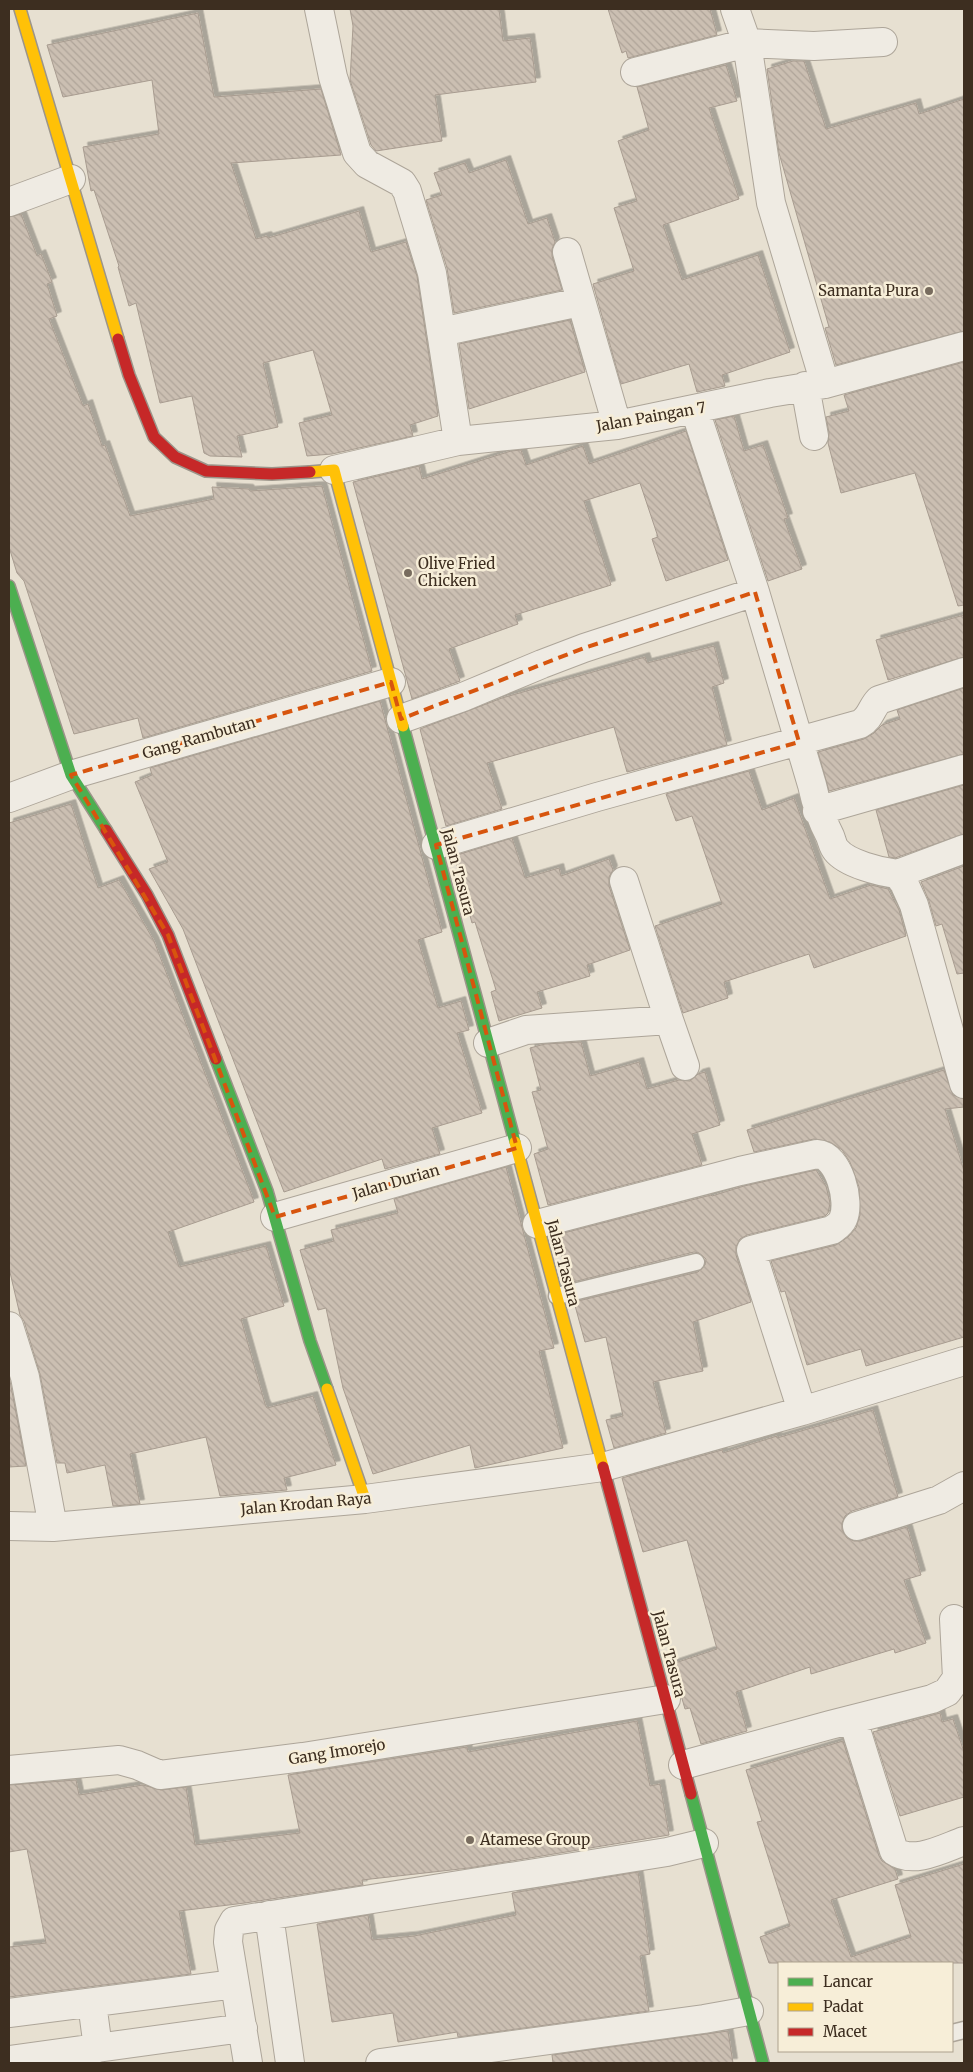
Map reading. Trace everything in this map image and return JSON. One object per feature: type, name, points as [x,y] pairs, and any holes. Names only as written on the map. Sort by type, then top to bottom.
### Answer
[{"type":"street","points":[[20,9],[129,375],[154,437],[175,458],[206,471],[272,474],[334,470]]},
{"type":"street","points":[[319,9],[333,77],[357,153],[367,164],[402,183],[408,191],[432,273],[458,441]]},
{"type":"street","points":[[735,9],[747,43],[771,203],[815,385],[814,436]]},
{"type":"street","points":[[635,72],[747,43],[814,46],[883,42]]},
{"type":"street","points":[[9,202],[71,179]]},
{"type":"street","points":[[567,252],[617,425]]},
{"type":"street","points":[[441,332],[580,302]]},
{"type":"street","name":"Jalan Paingan 7","points":[[334,470],[458,441],[617,425],[695,410],[815,385],[964,346]]},
{"type":"street","points":[[695,410],[755,592],[817,811],[836,850],[848,859],[860,864],[897,874],[964,849]]},
{"type":"street","name":"Jalan Tasura","points":[[334,470],[763,2063]]},
{"type":"street","points":[[9,589],[71,775],[147,896],[168,935],[268,1191],[310,1341],[366,1499]]},
{"type":"street","points":[[401,720],[464,698],[584,648],[755,592]]},
{"type":"street","points":[[436,846],[597,797],[799,742],[866,720],[879,700],[887,696],[964,672]]},
{"type":"street","name":"Gang Rambutan","points":[[9,798],[71,775],[391,682]]},
{"type":"street","points":[[817,811],[964,769]]},
{"type":"street","points":[[897,874],[904,883],[914,906],[964,1084]]},
{"type":"street","points":[[624,881],[684,1066]]},
{"type":"street","points":[[488,1043],[526,1030],[668,1020]]},
{"type":"street","name":"Jalan Durian","points":[[275,1217],[517,1148]]},
{"type":"street","points":[[538,1224],[760,1166],[817,1154],[823,1154],[829,1158],[838,1170],[845,1202],[844,1218],[839,1225],[832,1230],[751,1250],[802,1411]]},
{"type":"street","points":[[9,1326],[25,1377],[53,1527]]},
{"type":"street","name":"Jalan Krodan Raya","points":[[9,1526],[53,1527],[366,1499],[603,1467],[802,1411],[964,1361]]},
{"type":"street","points":[[857,1526],[938,1500],[964,1486]]},
{"type":"street","points":[[683,1765],[932,1699],[947,1692],[957,1678],[954,1618]]},
{"type":"street","name":"Gang Imorejo","points":[[9,1770],[119,1760],[160,1775],[303,1757],[666,1698]]},
{"type":"street","points":[[853,1720],[894,1851],[901,1855],[920,1856],[964,1841]]},
{"type":"street","points":[[248,2063],[228,1942],[231,1925],[237,1920],[667,1852],[704,1843]]},
{"type":"street","points":[[269,1915],[290,2063]]},
{"type":"street","points":[[9,2013],[235,1984]]},
{"type":"street","points":[[92,2003],[98,2048]]},
{"type":"street","points":[[380,2063],[704,2019],[749,2011]]},
{"type":"street","points":[[9,2060],[243,2028]]},
{"type":"lane","points":[[557,1296],[696,1262]]},
{"type":"highlighted area","points":[[755,592],[799,742],[436,845],[517,1148],[275,1217],[168,935],[71,775],[391,682],[401,719],[584,648]]},
{"type":"building","points":[[350,9],[499,9],[503,41],[530,38],[536,82],[435,95],[442,141],[376,151],[371,145],[350,80],[353,26]]},
{"type":"building","points":[[608,9],[710,9],[717,35],[628,58],[626,51],[622,53]]},
{"type":"building","points":[[198,13],[214,97],[321,89],[341,155],[231,163],[256,239],[267,236],[268,238],[359,211],[371,252],[406,242],[417,276],[438,416],[410,425],[413,436],[332,454],[307,456],[299,423],[332,415],[313,350],[263,363],[278,427],[237,436],[242,457],[210,456],[204,453],[192,396],[160,403],[136,303],[129,306],[119,266],[94,190],[91,191],[83,147],[159,134],[152,80],[63,97],[47,45]]},
{"type":"building","points":[[793,61],[804,61],[826,129],[916,103],[919,114],[964,99],[964,331],[836,365],[825,328],[829,327],[779,153],[767,69]]},
{"type":"building","points":[[726,65],[737,101],[709,108],[739,199],[663,225],[682,280],[758,255],[790,352],[722,375],[725,386],[697,392],[689,364],[621,384],[593,284],[634,271],[614,208],[637,201],[618,141],[649,130],[637,87]]},
{"type":"building","points":[[506,160],[528,224],[547,218],[555,242],[552,256],[562,290],[454,313],[447,268],[426,200],[442,195],[434,173],[465,163],[469,173]]},
{"type":"building","points":[[21,214],[37,256],[41,254],[52,282],[47,284],[57,316],[49,319],[83,406],[88,404],[102,446],[105,445],[130,516],[214,499],[212,487],[249,489],[250,491],[322,486],[372,671],[143,738],[138,718],[74,734],[24,581],[17,573],[9,547],[9,217]]},
{"type":"building","points":[[570,320],[585,372],[469,409],[459,344]]},
{"type":"building","points":[[964,362],[964,605],[958,606],[915,473],[841,493],[828,443],[829,433],[826,417],[849,411],[844,395]]},
{"type":"building","points":[[734,416],[744,451],[763,445],[788,518],[784,519],[802,569],[768,581],[715,420]]},
{"type":"building","points":[[686,431],[728,560],[666,581],[652,539],[658,537],[640,483],[584,501],[611,585],[515,615],[518,624],[449,649],[460,681],[412,699],[353,482],[419,466],[422,479],[511,451],[521,450],[526,465],[583,446],[589,464]]},
{"type":"building","points":[[964,615],[964,657],[888,680],[876,640]]},
{"type":"building","points":[[714,646],[724,683],[712,687],[727,745],[627,772],[614,727],[487,763],[502,809],[446,826],[420,729],[502,698],[645,657],[647,663]]},
{"type":"building","points":[[964,688],[964,754],[829,791],[818,752],[864,739],[882,725],[900,719],[897,710]]},
{"type":"building","points":[[380,701],[442,932],[418,940],[438,1008],[461,1001],[469,1030],[457,1033],[482,1113],[432,1128],[440,1154],[385,1169],[382,1159],[284,1192],[183,929],[149,869],[168,862],[135,782],[152,775],[150,768]]},
{"type":"building","points":[[749,771],[762,810],[794,798],[830,899],[871,885],[888,889],[899,910],[906,936],[814,968],[809,954],[724,982],[728,998],[683,1013],[655,926],[722,904],[692,816],[676,821],[666,794]]},
{"type":"building","points":[[964,785],[964,834],[895,858],[889,857],[876,810]]},
{"type":"building","points":[[71,804],[98,888],[119,880],[154,941],[254,1202],[168,1232],[179,1267],[266,1246],[284,1306],[241,1319],[265,1404],[267,1408],[313,1396],[336,1465],[284,1478],[287,1490],[220,1496],[206,1437],[130,1454],[140,1504],[113,1506],[105,1465],[67,1473],[65,1463],[57,1463],[40,1374],[24,1321],[20,1315],[9,1268],[9,823]]},
{"type":"building","points":[[512,838],[525,878],[559,868],[561,876],[609,859],[613,870],[609,877],[609,886],[630,950],[587,965],[590,976],[537,992],[542,1008],[499,1021],[491,992],[496,990],[475,922],[472,923],[454,856]]},
{"type":"building","points":[[964,866],[964,973],[957,974],[942,924],[936,926],[921,882]]},
{"type":"building","points":[[581,1042],[590,1076],[639,1062],[647,1089],[679,1080],[690,1081],[698,1074],[705,1072],[720,1125],[692,1134],[702,1165],[548,1205],[534,1154],[548,1149],[532,1092],[541,1090],[530,1048],[545,1044]]},
{"type":"building","points":[[944,1070],[953,1095],[964,1099],[964,1107],[945,1109],[964,1171],[964,1337],[866,1366],[861,1349],[807,1365],[785,1291],[781,1292],[771,1261],[836,1245],[848,1237],[856,1228],[860,1215],[859,1187],[850,1162],[842,1150],[830,1142],[814,1139],[754,1152],[747,1130]]},
{"type":"building","points":[[506,1167],[554,1348],[539,1351],[563,1448],[475,1468],[470,1445],[373,1474],[343,1388],[326,1308],[318,1310],[300,1250],[334,1241],[331,1230],[398,1213],[394,1199]]},
{"type":"building","points":[[816,1170],[826,1186],[830,1203],[828,1213],[825,1216],[747,1235],[740,1239],[736,1247],[736,1255],[751,1302],[693,1322],[703,1371],[653,1382],[666,1433],[614,1448],[606,1420],[623,1416],[606,1337],[585,1342],[574,1302],[698,1272],[705,1265],[706,1259],[699,1253],[694,1252],[569,1283],[556,1235],[712,1196],[744,1186]]},
{"type":"building","points":[[9,1377],[10,1381],[26,1466],[9,1467]]},
{"type":"building","points":[[873,1410],[898,1497],[852,1511],[845,1516],[842,1530],[847,1538],[861,1541],[907,1527],[921,1575],[904,1580],[926,1643],[895,1653],[894,1649],[811,1674],[810,1667],[736,1692],[747,1731],[701,1744],[690,1708],[685,1709],[672,1664],[717,1649],[687,1540],[643,1552],[622,1478],[722,1450],[723,1453]]},
{"type":"building","points":[[940,1713],[942,1722],[953,1719],[964,1752],[964,1797],[900,1816],[873,1732]]},
{"type":"building","points":[[637,1721],[650,1786],[660,1784],[669,1835],[469,1868],[362,1880],[363,1885],[179,1911],[191,1974],[9,1997],[9,1947],[46,1943],[27,1849],[9,1852],[9,1785],[76,1780],[79,1795],[143,1785],[161,1790],[186,1787],[195,1845],[300,1833],[288,1775],[467,1747],[468,1752]]},
{"type":"building","points":[[843,1741],[879,1856],[882,1861],[895,1869],[898,1879],[831,1900],[851,1957],[911,1937],[895,1885],[964,1864],[964,1963],[769,1963],[760,1937],[790,1926],[757,1822],[762,1821],[746,1770]]},
{"type":"building","points":[[638,1872],[650,1954],[640,1956],[649,2011],[458,2037],[457,2032],[398,2042],[393,2013],[332,2022],[317,1924],[368,1915],[372,1940],[414,1936],[516,1915],[512,1893]]},
{"type":"building","points":[[728,2031],[733,2063],[553,2063],[552,2055]]},
{"type":"traffic: fast","points":[[9,586],[71,775],[106,830]]},
{"type":"traffic: fast","points":[[403,726],[515,1142]]},
{"type":"traffic: fast","points":[[216,1059],[267,1191],[310,1341],[327,1389]]},
{"type":"traffic: fast","points":[[691,1794],[763,2063]]},
{"type":"traffic: slow","points":[[20,9],[118,339]]},
{"type":"traffic: slow","points":[[310,472],[334,470],[403,726]]},
{"type":"traffic: slow","points":[[515,1142],[603,1467]]},
{"type":"traffic: slow","points":[[327,1389],[365,1499]]},
{"type":"traffic: jam","points":[[118,339],[129,375],[154,437],[175,457],[206,471],[272,474],[310,472]]},
{"type":"traffic: jam","points":[[106,830],[147,895],[168,935],[216,1059]]},
{"type":"traffic: jam","points":[[603,1467],[691,1794]]},
{"type":"place","name":"Samanta Pura","points":[[929,291]]},
{"type":"place","name":"Olive Fried Chicken","points":[[408,573]]},
{"type":"place","name":"Atamese Group","points":[[470,1840]]}]
